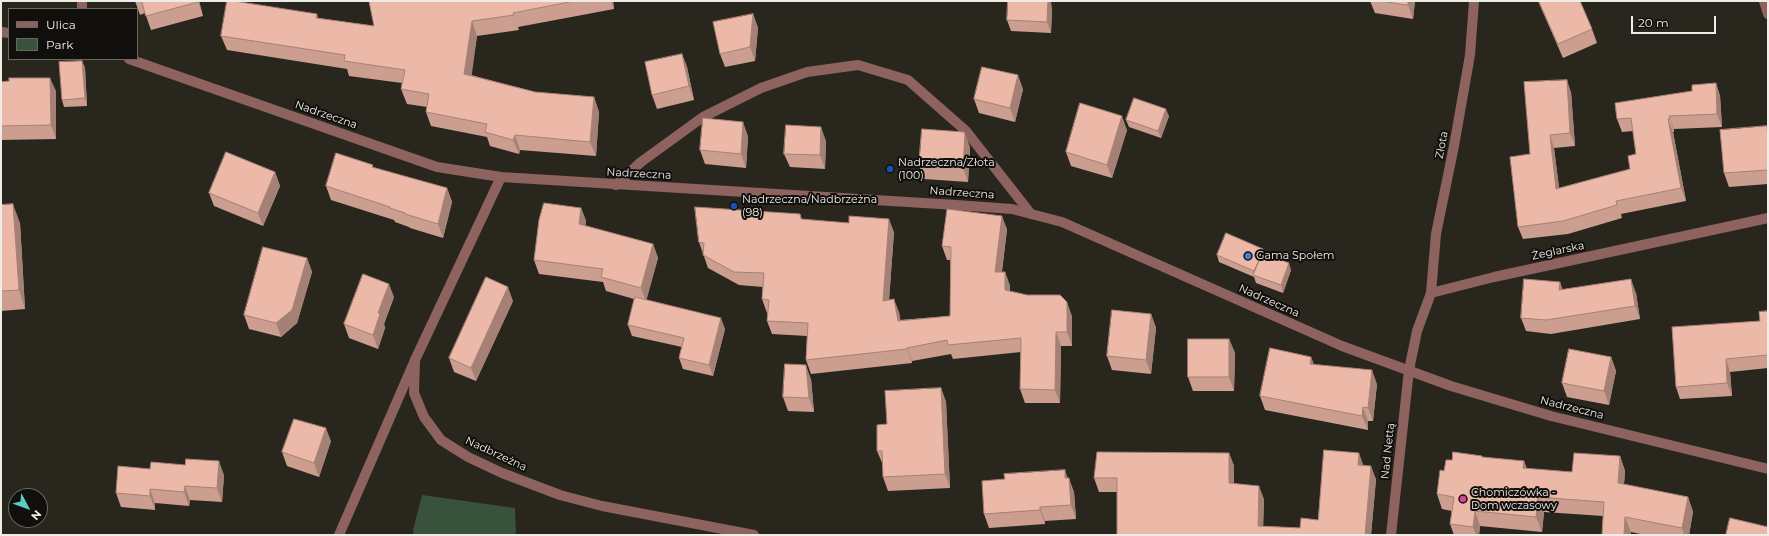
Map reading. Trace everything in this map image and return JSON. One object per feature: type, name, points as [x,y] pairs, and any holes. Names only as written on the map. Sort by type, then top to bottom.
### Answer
[{"type":"street","name":"Złota","points":[[1431,293],[1436,234],[1454,146],[1470,54],[1474,1]]},
{"type":"street","points":[[1764,1],[1768,14]]},
{"type":"street","name":"Nadrzeczna","points":[[132,60],[437,167],[501,177],[1012,209],[1062,222],[1342,346],[1451,386],[1551,416],[1768,469]]},
{"type":"street","points":[[616,185],[641,162],[703,117],[761,88],[807,72],[858,65],[908,80],[966,131],[1031,214]]},
{"type":"street","name":"Nadbrzeżna","points":[[501,177],[415,360],[414,393],[424,417],[441,440],[468,457],[552,492],[595,504],[754,535]]},
{"type":"street","name":"Żeglarska","points":[[1431,293],[1494,277],[1768,218]]},
{"type":"street","points":[[1409,370],[1417,331],[1431,293]]},
{"type":"street","points":[[339,535],[415,360]]},
{"type":"street","name":"Nad Nettą","points":[[1391,535],[1409,370]]},
{"type":"green space","points":[[422,495],[515,508],[516,535],[414,535],[413,530]]},
{"type":"building","points":[[142,1],[198,1],[198,2],[146,16]]},
{"type":"building","points":[[227,1],[317,14],[316,18],[374,26],[369,1],[574,1],[513,13],[514,15],[472,21],[464,74],[535,92],[594,97],[590,142],[515,135],[513,140],[485,132],[487,124],[426,112],[429,94],[401,89],[405,70],[344,61],[345,55],[221,36]]},
{"type":"building","points":[[1008,1],[1048,1],[1047,22],[1007,20]]},
{"type":"building","points":[[1381,1],[1408,1],[1408,5]]},
{"type":"building","points":[[1539,1],[1580,1],[1592,29],[1558,44]]},
{"type":"building","points":[[753,14],[750,47],[720,54],[713,22]]},
{"type":"building","points":[[682,54],[689,86],[652,95],[645,62]]},
{"type":"building","points":[[82,61],[85,98],[62,100],[59,62]]},
{"type":"building","points":[[982,67],[1018,75],[1010,108],[974,99]]},
{"type":"building","points":[[9,78],[50,78],[51,125],[1,126],[1,82],[9,81]]},
{"type":"building","points":[[1567,80],[1570,133],[1550,135],[1556,189],[1630,169],[1628,156],[1636,154],[1631,118],[1617,119],[1615,103],[1692,91],[1692,85],[1716,83],[1717,114],[1669,116],[1670,119],[1668,119],[1681,188],[1616,201],[1617,205],[1563,221],[1518,227],[1510,157],[1530,154],[1524,82]]},
{"type":"building","points":[[1134,98],[1166,109],[1158,131],[1126,120]]},
{"type":"building","points":[[1080,103],[1122,116],[1107,165],[1066,152]]},
{"type":"building","points":[[703,118],[743,122],[741,154],[700,150]]},
{"type":"building","points":[[786,125],[821,127],[820,155],[784,154]]},
{"type":"building","points":[[1767,126],[1768,170],[1724,173],[1720,130]]},
{"type":"building","points":[[922,129],[964,132],[963,168],[919,165]]},
{"type":"building","points":[[226,152],[275,172],[258,213],[209,193]]},
{"type":"building","points":[[336,153],[373,165],[372,167],[447,188],[438,224],[326,186]]},
{"type":"building","points":[[544,203],[581,208],[579,224],[653,244],[641,288],[601,277],[603,269],[534,260],[539,220]]},
{"type":"building","points":[[13,204],[19,290],[1,291],[1,205]]},
{"type":"building","points":[[695,207],[800,214],[801,219],[849,223],[849,216],[889,219],[883,301],[894,299],[898,321],[950,316],[951,247],[942,246],[947,209],[1002,216],[995,272],[1005,272],[1005,290],[1027,295],[1060,295],[1067,302],[1067,332],[1056,332],[1055,390],[1020,389],[1021,338],[948,345],[947,340],[907,349],[806,360],[808,323],[767,321],[769,300],[762,299],[764,273],[734,272],[703,255],[704,243],[699,242]]},
{"type":"building","points":[[1226,233],[1263,249],[1262,253],[1289,263],[1281,285],[1253,275],[1261,256],[1254,271],[1217,255]]},
{"type":"building","points":[[263,247],[307,258],[292,310],[276,323],[244,315]]},
{"type":"building","points":[[363,274],[389,284],[378,313],[380,314],[373,335],[344,324]]},
{"type":"building","points":[[486,277],[508,287],[471,368],[449,358]]},
{"type":"building","points":[[1524,279],[1560,282],[1559,290],[1631,279],[1635,306],[1546,320],[1521,318]]},
{"type":"building","points":[[635,297],[721,318],[709,365],[679,358],[684,338],[628,325]]},
{"type":"building","points":[[1112,310],[1151,314],[1146,360],[1107,356]]},
{"type":"building","points":[[1768,311],[1768,355],[1726,359],[1727,383],[1676,387],[1672,327],[1760,321],[1759,312]]},
{"type":"building","points":[[1188,339],[1229,339],[1229,377],[1188,377]]},
{"type":"building","points":[[1270,348],[1311,357],[1310,364],[1372,370],[1368,408],[1363,407],[1362,416],[1260,396]]},
{"type":"building","points":[[1569,349],[1611,357],[1604,391],[1562,383]]},
{"type":"building","points":[[785,364],[806,365],[809,398],[783,397]]},
{"type":"building","points":[[941,388],[945,474],[883,477],[882,451],[877,451],[877,425],[887,424],[885,391]]},
{"type":"building","points":[[294,419],[326,428],[314,463],[282,452]]},
{"type":"building","points":[[1324,450],[1359,453],[1358,465],[1371,466],[1365,535],[1117,535],[1117,478],[1094,478],[1097,452],[1229,453],[1229,483],[1259,486],[1258,526],[1300,528],[1301,518],[1318,520]]},
{"type":"building","points":[[1453,452],[1482,457],[1524,461],[1523,468],[1572,472],[1574,453],[1620,456],[1618,483],[1688,497],[1682,528],[1625,517],[1624,535],[1602,535],[1604,502],[1538,497],[1536,517],[1475,511],[1473,527],[1450,524],[1454,497],[1437,494],[1440,470],[1444,471],[1446,460],[1452,460]]},
{"type":"building","points":[[186,459],[219,461],[217,488],[185,486],[184,492],[150,489],[150,496],[116,493],[118,466],[150,469],[151,462],[185,465]]},
{"type":"building","points":[[1065,470],[1065,478],[1069,478],[1071,505],[1040,507],[1040,510],[984,514],[982,481],[1005,479],[1004,474]]},
{"type":"building","points":[[1730,518],[1768,527],[1768,535],[1726,535]]},
{"type":"place","name":"Nadrzeczna/Złota (100)","points":[[890,169]]},
{"type":"place","name":"Nadrzeczna/Nadbrzeżna (98)","points":[[734,206]]},
{"type":"place","name":"Gama Społem","points":[[1248,256]]},
{"type":"place","name":"Chomiczówka - Dom wczasowy","points":[[1463,499]]}]
